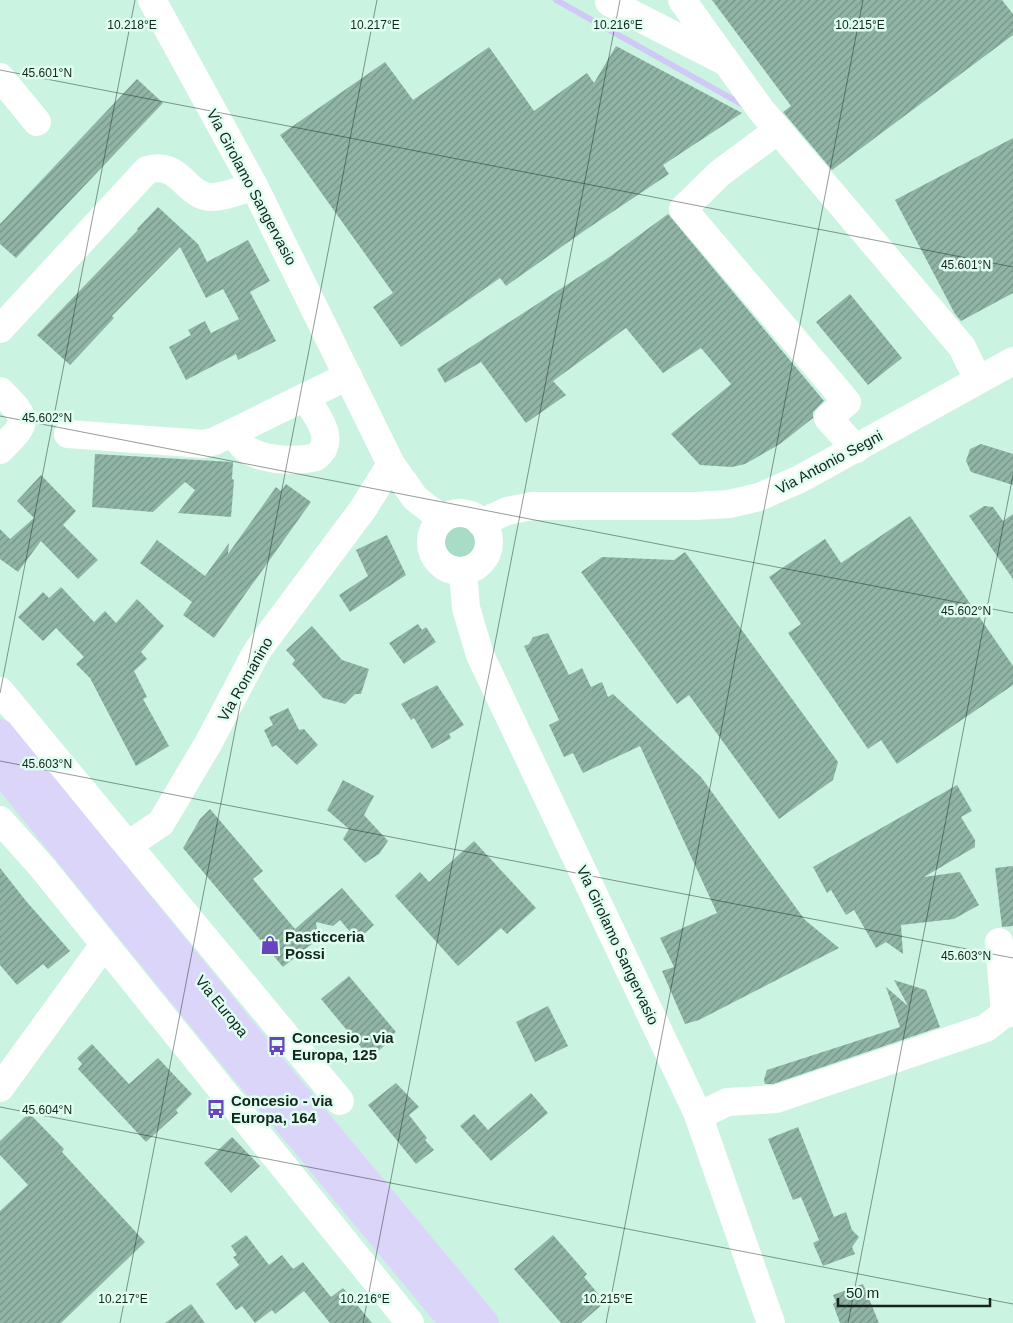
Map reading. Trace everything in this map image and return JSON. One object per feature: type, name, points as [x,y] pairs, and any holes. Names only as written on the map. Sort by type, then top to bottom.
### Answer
[{"type":"main road","name":"Via Europa","points":[[0,733],[277,1073],[485,1323]]},
{"type":"main road","name":"Via Europa","points":[[0,769],[440,1318]]},
{"type":"street","name":"Via Girolamo Sangervasio","points":[[152,0],[254,186],[391,464],[406,487],[423,505],[442,519]]},
{"type":"street","points":[[612,0],[609,2],[726,62]]},
{"type":"street","points":[[682,0],[778,130],[962,347],[978,380]]},
{"type":"street","points":[[0,77],[37,122]]},
{"type":"street","points":[[778,130],[720,173],[683,209],[847,402],[828,418],[856,449]]},
{"type":"street","points":[[0,329],[147,170],[165,168],[173,171],[196,191],[211,197],[254,186]]},
{"type":"street","name":"Via Antonio Segni","points":[[481,523],[507,511],[532,506],[729,504],[759,497],[800,479],[1013,361]]},
{"type":"street","points":[[68,434],[194,444],[215,441],[348,376]]},
{"type":"street","points":[[0,391],[20,411],[22,416],[17,432],[0,450]]},
{"type":"street","points":[[234,432],[240,444],[254,453],[295,460],[316,457],[326,446],[327,438],[305,396]]},
{"type":"street","name":"Via Romanino","points":[[128,845],[161,823],[209,742],[257,651],[363,509],[391,464]]},
{"type":"street","name":"Via Romanino","points":[[363,509],[406,487]]},
{"type":"street","points":[[467,514],[481,523],[489,540],[487,552],[475,567],[462,571],[452,570],[443,565],[433,552],[432,537],[435,527],[442,519],[450,515],[467,514]]},
{"type":"street","name":"Via Girolamo Sangervasio","points":[[462,571],[466,608],[480,655],[699,1116],[771,1323]]},
{"type":"street","points":[[0,691],[340,1101]]},
{"type":"street","points":[[33,773],[54,757]]},
{"type":"street","points":[[0,820],[42,867],[410,1323]]},
{"type":"street","points":[[42,867],[64,847]]},
{"type":"street","points":[[699,1116],[727,1102],[776,1099],[986,1028],[1009,1013],[999,942]]},
{"type":"street","points":[[0,1088],[104,944]]},
{"type":"street","points":[[277,1073],[301,1055]]},
{"type":"green space","points":[[460,527],[466,528],[474,536],[474,548],[466,556],[460,557],[454,556],[446,548],[445,542],[446,536],[454,528]]},
{"type":"building","points":[[712,0],[1002,0],[1013,14],[1013,35],[832,170],[783,112],[791,106]]},
{"type":"building","points":[[616,46],[742,113],[663,165],[669,174],[506,286],[500,278],[401,347],[373,307],[393,293],[280,135],[385,62],[413,100],[489,47],[534,111],[587,73],[594,83]]},
{"type":"building","points":[[137,79],[163,103],[16,258],[0,244],[0,224]]},
{"type":"building","points":[[1013,138],[1013,293],[961,321],[955,314],[895,200]]},
{"type":"building","points":[[158,207],[198,244],[207,262],[248,240],[270,281],[250,292],[276,341],[238,360],[236,354],[186,380],[169,347],[191,335],[188,330],[205,321],[211,333],[239,319],[223,289],[206,298],[180,247],[112,316],[114,318],[70,365],[37,335]]},
{"type":"building","points":[[668,214],[824,401],[813,412],[813,418],[780,444],[745,464],[732,467],[700,465],[671,434],[731,384],[701,348],[663,373],[626,328],[553,381],[566,395],[526,423],[481,362],[445,383],[437,369],[608,258]]},
{"type":"building","points":[[850,294],[902,358],[868,385],[816,322]]},
{"type":"building","points":[[981,444],[1013,454],[1013,485],[971,472],[966,461],[970,449]]},
{"type":"building","points":[[95,454],[233,462],[232,479],[234,480],[231,517],[178,513],[195,490],[185,482],[153,512],[92,507]]},
{"type":"building","points":[[41,475],[76,511],[63,525],[98,560],[78,579],[41,541],[18,572],[0,559],[0,529],[10,539],[34,518],[17,501]]},
{"type":"building","points":[[286,484],[311,502],[214,638],[183,615],[192,602],[140,563],[157,540],[205,576],[229,543],[228,554],[276,487],[281,491]]},
{"type":"building","points":[[984,506],[993,507],[1003,521],[1013,514],[1013,579],[969,516]]},
{"type":"building","points":[[910,516],[1013,666],[1013,685],[897,764],[881,740],[868,749],[788,633],[801,624],[769,577],[825,539],[841,563]]},
{"type":"building","points":[[387,535],[406,575],[350,612],[339,595],[368,576],[356,550]]},
{"type":"building","points":[[685,552],[838,762],[833,780],[779,819],[689,695],[677,704],[581,572],[602,557],[674,560]]},
{"type":"building","points":[[61,587],[94,622],[105,611],[116,623],[137,599],[164,626],[141,652],[147,659],[134,671],[147,697],[143,699],[169,746],[136,766],[90,678],[76,664],[84,657],[56,628],[43,641],[18,617],[43,592],[49,598]]},
{"type":"building","points":[[418,624],[422,630],[426,627],[436,642],[404,664],[389,643]]},
{"type":"building","points":[[312,626],[342,660],[369,669],[361,694],[355,694],[345,704],[323,698],[292,664],[295,660],[286,650]]},
{"type":"building","points":[[548,633],[569,675],[582,668],[591,687],[602,682],[608,697],[613,694],[701,777],[805,920],[839,948],[699,1020],[685,1024],[662,971],[674,967],[660,938],[717,913],[640,746],[583,773],[573,753],[564,757],[549,725],[559,720],[524,646],[529,644],[533,637]]},
{"type":"building","points":[[437,685],[464,725],[449,734],[451,738],[432,749],[414,718],[411,720],[401,704]]},
{"type":"building","points":[[288,708],[299,730],[304,729],[318,745],[297,765],[276,745],[272,747],[264,730],[273,725],[269,717]]},
{"type":"building","points":[[343,780],[374,796],[364,815],[388,841],[379,854],[365,863],[343,839],[349,829],[327,810]]},
{"type":"building","points":[[957,785],[972,811],[961,817],[975,840],[975,847],[924,877],[960,872],[979,905],[954,919],[901,925],[903,954],[886,942],[876,948],[854,910],[846,915],[831,890],[827,893],[813,867]]},
{"type":"building","points":[[210,809],[263,871],[253,879],[295,929],[342,888],[374,925],[357,940],[340,920],[333,926],[316,922],[318,939],[283,967],[183,848],[200,819]]},
{"type":"building","points":[[474,841],[536,908],[507,934],[501,928],[458,966],[395,896],[420,872],[429,882]]},
{"type":"building","points":[[1013,866],[1013,926],[1002,927],[995,868]]},
{"type":"building","points":[[0,868],[70,951],[48,969],[43,964],[17,985],[0,965]]},
{"type":"building","points":[[349,976],[396,1032],[389,1038],[391,1040],[370,1058],[321,999]]},
{"type":"building","points":[[894,980],[926,990],[940,1027],[773,1084],[765,1084],[764,1079],[767,1070],[900,1027],[886,987],[908,1006]]},
{"type":"building","points":[[548,1006],[568,1046],[535,1062],[516,1022]]},
{"type":"building","points":[[92,1044],[129,1084],[158,1058],[192,1094],[176,1110],[178,1113],[146,1142],[78,1069],[82,1064],[77,1058]]},
{"type":"building","points":[[396,1083],[419,1107],[409,1115],[427,1138],[425,1140],[434,1150],[416,1164],[368,1105]]},
{"type":"building","points":[[531,1093],[548,1113],[491,1161],[460,1126],[474,1114],[488,1130]]},
{"type":"building","points":[[29,1113],[64,1149],[62,1152],[145,1242],[61,1323],[0,1323],[0,1211],[28,1185],[0,1155],[0,1141]]},
{"type":"building","points":[[798,1127],[834,1217],[846,1212],[852,1230],[859,1237],[852,1247],[855,1254],[823,1266],[813,1243],[819,1240],[801,1197],[793,1200],[768,1139]]},
{"type":"building","points":[[232,1137],[260,1166],[231,1193],[204,1163]]},
{"type":"building","points":[[246,1235],[269,1265],[282,1255],[293,1269],[303,1262],[331,1297],[343,1288],[372,1323],[330,1323],[304,1291],[275,1314],[272,1310],[255,1323],[242,1306],[236,1310],[216,1284],[239,1265],[233,1257],[237,1255],[231,1246]]},
{"type":"building","points":[[553,1235],[587,1274],[584,1277],[605,1302],[581,1323],[561,1323],[514,1269]]},
{"type":"building","points":[[863,1284],[879,1323],[840,1323],[833,1304],[836,1302],[833,1295]]},
{"type":"building","points":[[191,1304],[205,1323],[165,1323]]},
{"type":"waterway","points":[[556,0],[743,105]]},
{"type":"place","name":"Pasticceria Possi","points":[[270,945]]},
{"type":"place","name":"Concesio - via Europa, 125","points":[[277,1046]]},
{"type":"place","name":"Concesio - via Europa, 164","points":[[216,1109]]}]
